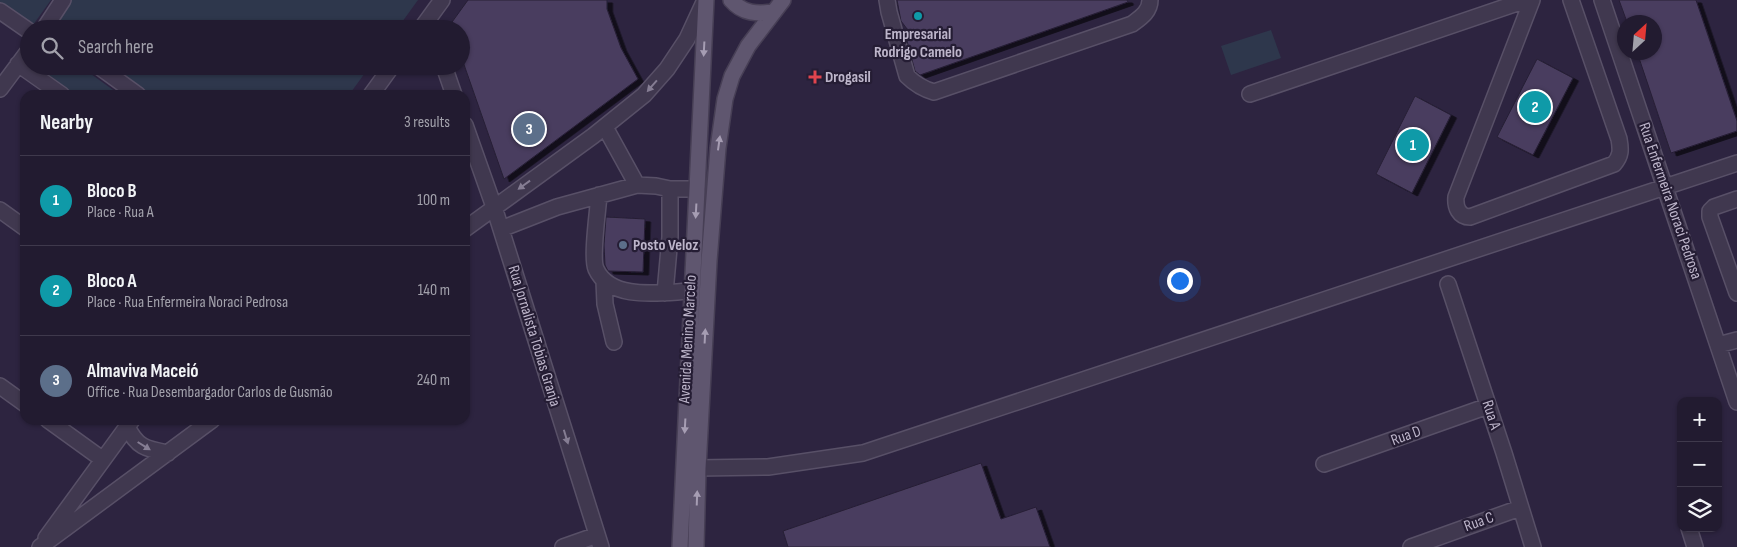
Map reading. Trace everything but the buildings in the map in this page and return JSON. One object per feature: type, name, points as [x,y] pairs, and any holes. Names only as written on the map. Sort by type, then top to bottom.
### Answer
[{"type":"main road","name":"Avenida Menino Marcelo","points":[[680,547],[706,0]]},
{"type":"main road","points":[[731,0],[736,6],[747,12],[758,14],[779,6]]},
{"type":"main road","name":"Avenida Menino Marcelo","points":[[696,547],[698,468],[715,186],[725,99],[732,76],[748,46],[779,6],[789,0]]},
{"type":"street","points":[[50,20],[63,0]]},
{"type":"street","points":[[430,20],[442,0]]},
{"type":"street","points":[[470,225],[605,127],[644,95],[666,69],[687,39],[706,0]]},
{"type":"street","points":[[888,0],[888,12],[907,76],[914,84],[934,92],[1132,24],[1144,16],[1150,0]]},
{"type":"street","points":[[1250,94],[1526,0]]},
{"type":"street","points":[[1532,0],[1456,197],[1455,205],[1460,213],[1466,217],[1614,164],[1619,158],[1621,151],[1619,139],[1571,0]]},
{"type":"street","name":"Rua Enfermeira Noraci Pedrosa","points":[[1602,0],[1737,402]]},
{"type":"street","points":[[0,11],[20,25]]},
{"type":"street","points":[[0,90],[20,61]]},
{"type":"street","points":[[34,75],[55,90]]},
{"type":"street","points":[[110,75],[131,90]]},
{"type":"street","points":[[374,90],[385,75]]},
{"type":"street","points":[[447,75],[452,90]]},
{"type":"street","points":[[605,127],[637,186]]},
{"type":"street","name":"Rua Jornalista Tobias Granja","points":[[470,139],[494,207],[599,541]]},
{"type":"street","points":[[698,468],[768,467],[863,452],[1737,163]]},
{"type":"street","points":[[501,229],[557,208],[637,186],[697,189]]},
{"type":"street","points":[[664,293],[669,245],[670,189]]},
{"type":"street","points":[[599,196],[595,268],[604,281],[627,293],[692,291]]},
{"type":"street","points":[[1737,199],[1714,207],[1710,211],[1710,217],[1737,293]]},
{"type":"street","points":[[0,210],[20,224]]},
{"type":"street","points":[[604,281],[605,304],[614,342]]},
{"type":"street","name":"Rua A","points":[[1448,284],[1533,547]]},
{"type":"street","points":[[1718,345],[1737,340]]},
{"type":"street","points":[[0,386],[20,400]]},
{"type":"street","name":"Rua D","points":[[1324,464],[1488,406]]},
{"type":"street","points":[[55,425],[102,459]]},
{"type":"street","points":[[39,547],[128,425]]},
{"type":"street","points":[[130,425],[131,435],[141,446],[148,450],[168,453]]},
{"type":"street","points":[[39,547],[205,425]]},
{"type":"street","name":"Rua C","points":[[1411,547],[1520,508]]},
{"type":"street","points":[[1690,532],[1695,547]]},
{"type":"street","points":[[563,547],[599,541]]},
{"type":"shaded area","points":[[0,0],[51,0],[37,20],[26,20],[0,2]]},
{"type":"shaded area","points":[[67,0],[418,0],[404,20],[52,20]]},
{"type":"shaded area","points":[[1271,30],[1281,58],[1231,75],[1221,46]]},
{"type":"shaded area","points":[[48,75],[92,75],[113,90],[68,90]]},
{"type":"shaded area","points":[[120,75],[363,75],[353,90],[140,90]]},
{"type":"place","name":"Empresarial Rodrigo Camelo","points":[[918,16]]},
{"type":"place","name":"Drogasil","points":[[815,77]]},
{"type":"place","name":"Bloco A","points":[[1535,107]]},
{"type":"place","name":"Almaviva Maceió","points":[[529,129]]},
{"type":"place","name":"Bloco B","points":[[1413,145]]},
{"type":"place","name":"Posto Veloz","points":[[623,245]]}]
